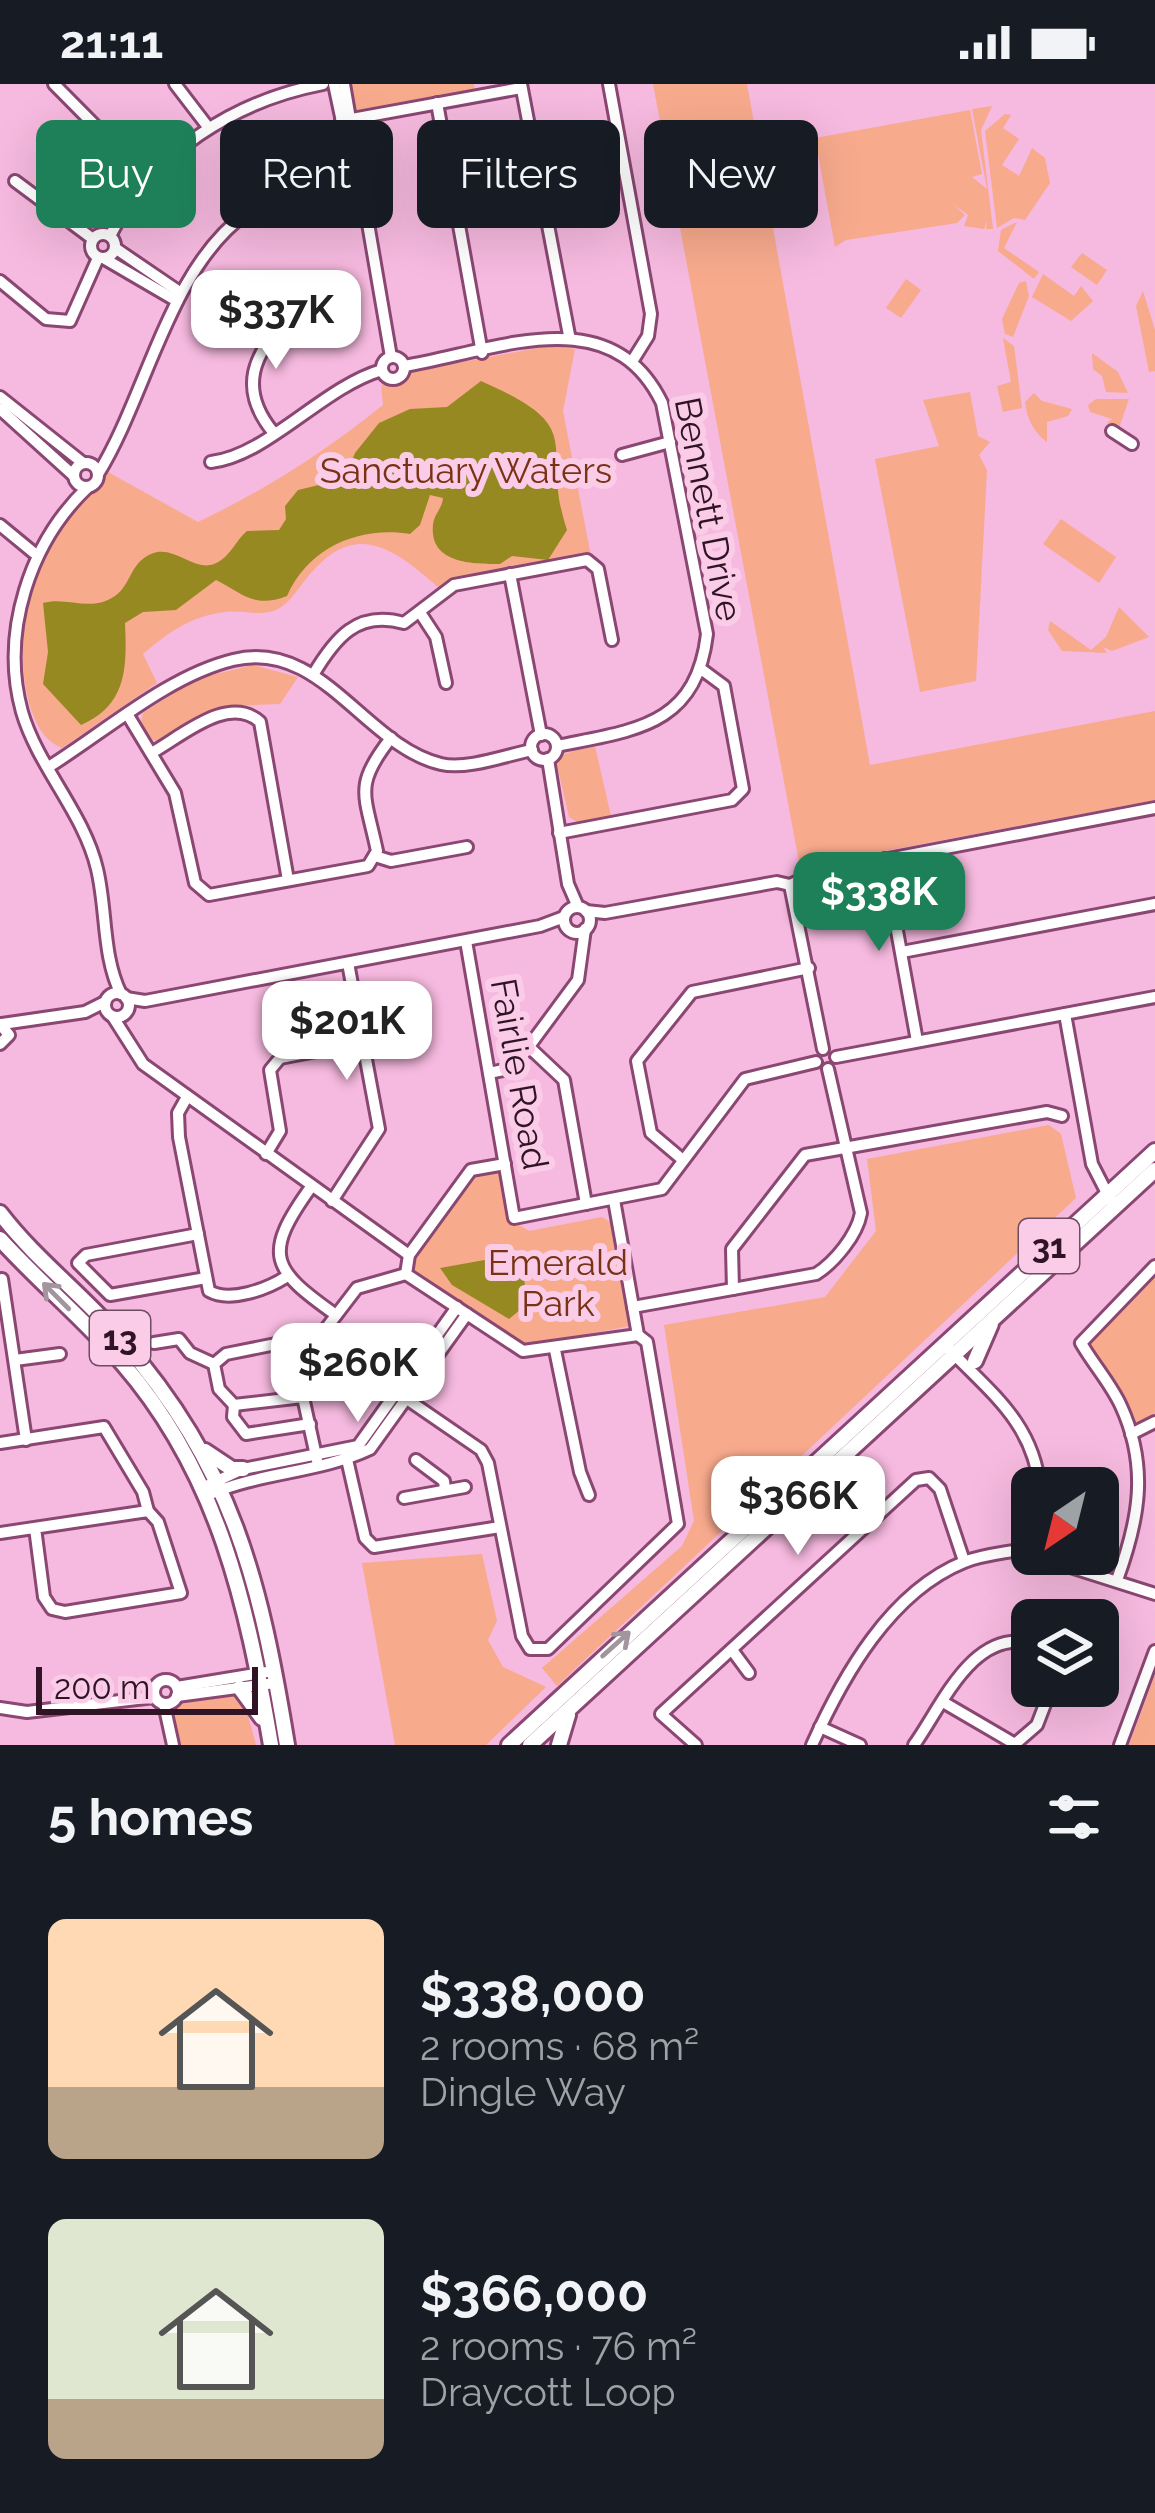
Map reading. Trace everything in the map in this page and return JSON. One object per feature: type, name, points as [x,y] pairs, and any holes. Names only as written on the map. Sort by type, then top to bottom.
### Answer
[{"type":"main road","name":"31","points":[[509,1745],[537,1734],[573,1706],[953,1344],[997,1314],[1155,1151]]},
{"type":"main road","name":"31","points":[[537,1734],[953,1344],[1115,1197],[1155,1170]]},
{"type":"main road","name":"13","points":[[0,1213],[134,1354],[201,1448],[213,1488]]},
{"type":"main road","name":"13","points":[[0,1239],[121,1362],[213,1488],[251,1560],[271,1745]]},
{"type":"main road","points":[[975,1361],[997,1314]]},
{"type":"main road","points":[[201,1448],[232,1469],[244,1469]]},
{"type":"main road","name":"13","points":[[267,1678],[286,1745]]},
{"type":"main road","points":[[240,1688],[268,1728]]},
{"type":"main road","points":[[559,1745],[573,1706]]},
{"type":"street","points":[[54,84],[89,120]]},
{"type":"street","points":[[175,84],[208,127]]},
{"type":"street","points":[[196,138],[274,94],[323,84]]},
{"type":"street","points":[[334,84],[346,120]]},
{"type":"street","points":[[344,84],[346,120]]},
{"type":"street","points":[[610,84],[652,314],[648,336],[633,360]]},
{"type":"street","points":[[351,120],[521,86],[569,335],[404,366],[391,357],[366,228]]},
{"type":"street","points":[[437,103],[482,353]]},
{"type":"street","points":[[15,181],[93,238],[112,242],[179,297]]},
{"type":"street","points":[[0,281],[46,319],[70,321],[120,228]]},
{"type":"street","points":[[69,505],[74,478],[114,448],[179,297],[234,228]]},
{"type":"street","points":[[93,238],[90,249],[101,258],[179,297]]},
{"type":"street","points":[[273,432],[250,393],[253,366],[264,342],[288,316]]},
{"type":"street","name":"Bennett Drive","points":[[556,746],[645,727],[693,690],[707,634],[662,403],[647,372],[622,351],[569,335]]},
{"type":"street","points":[[211,462],[273,432],[332,391],[382,370],[391,357]]},
{"type":"street","points":[[382,370],[397,378],[404,366]]},
{"type":"street","points":[[0,397],[74,478],[88,487]]},
{"type":"street","points":[[0,410],[91,467]]},
{"type":"street","points":[[1112,431],[1132,444]]},
{"type":"street","points":[[622,455],[670,442]]},
{"type":"street","points":[[91,467],[88,487],[34,554],[17,627],[17,684],[22,714],[97,866],[125,1040],[143,1064],[409,1255]]},
{"type":"street","points":[[0,525],[34,554]]},
{"type":"street","points":[[313,675],[327,650],[355,624],[377,617],[404,622],[421,614],[454,585],[587,560],[598,569],[612,640]]},
{"type":"street","points":[[510,574],[541,735],[532,750]]},
{"type":"street","points":[[421,614],[436,637],[446,683]]},
{"type":"street","points":[[50,766],[195,674],[237,659],[277,662],[313,675],[391,738],[442,764],[532,750],[548,759]]},
{"type":"street","points":[[559,833],[732,800],[742,789],[724,686],[701,669]]},
{"type":"street","points":[[0,685],[17,684]]},
{"type":"street","points":[[153,752],[230,710],[249,712],[260,722],[288,880]]},
{"type":"street","points":[[129,717],[180,806],[201,892],[209,895],[368,866],[375,856],[363,784],[367,769],[391,738]]},
{"type":"street","points":[[489,1073],[513,1068],[578,980],[582,951],[548,759],[556,746],[553,738],[541,735]]},
{"type":"street","points":[[33,1023],[4,1041],[1,1024],[33,1023],[776,882],[790,885],[814,873],[1155,808]]},
{"type":"street","points":[[375,856],[391,861],[466,847]]},
{"type":"street","points":[[884,860],[917,1041]]},
{"type":"street","points":[[790,885],[824,1049],[816,1062]]},
{"type":"street","points":[[902,952],[1155,904]]},
{"type":"street","name":"Fairlie Road","points":[[466,941],[514,1218],[586,1204]]},
{"type":"street","points":[[332,1201],[379,1130],[348,963]]},
{"type":"street","points":[[683,1160],[651,1133],[637,1060],[692,992],[809,968]]},
{"type":"street","points":[[824,1049],[836,1057],[1155,997]]},
{"type":"street","points":[[1065,1013],[1092,1152],[1115,1197]]},
{"type":"street","points":[[266,1154],[280,1131],[270,1070],[280,1058],[363,1042]]},
{"type":"street","points":[[529,1047],[563,1080],[586,1204],[662,1190],[745,1078],[816,1062],[828,1069],[860,1219],[829,1265],[816,1274],[633,1306]]},
{"type":"street","points":[[828,1069],[836,1057]]},
{"type":"street","points":[[187,1097],[177,1118],[209,1291],[224,1297],[272,1286],[286,1277]]},
{"type":"street","points":[[733,1289],[732,1249],[805,1156],[1047,1112],[1062,1116]]},
{"type":"street","points":[[406,1274],[409,1255],[471,1170],[505,1164]]},
{"type":"street","points":[[311,1187],[278,1238],[286,1277],[336,1315]]},
{"type":"street","points":[[402,1396],[481,1450],[522,1636],[536,1652],[548,1649],[671,1536],[680,1512],[646,1342],[638,1335],[614,1200]]},
{"type":"street","points":[[198,1234],[86,1255],[78,1263],[110,1295],[206,1279]]},
{"type":"street","points":[[1117,1580],[1138,1512],[1138,1454],[1120,1403],[1081,1342],[1155,1266]]},
{"type":"street","points":[[214,1364],[226,1354],[321,1335],[362,1284],[406,1274],[523,1352],[638,1335]]},
{"type":"street","points":[[2,1279],[26,1440]]},
{"type":"street","points":[[213,1488],[370,1448],[462,1311]]},
{"type":"street","points":[[154,1343],[179,1339],[190,1353],[214,1364]]},
{"type":"street","points":[[953,1344],[975,1361],[986,1382]]},
{"type":"street","points":[[953,1344],[1025,1432],[1034,1467]]},
{"type":"street","points":[[555,1350],[580,1472],[590,1495]]},
{"type":"street","points":[[15,1360],[60,1354]]},
{"type":"street","points":[[214,1364],[218,1389],[234,1405],[233,1417],[246,1434],[310,1424]]},
{"type":"street","points":[[234,1405],[299,1395],[306,1400],[317,1461]]},
{"type":"street","points":[[1131,1434],[1155,1422]]},
{"type":"street","points":[[0,1444],[104,1427],[158,1522],[181,1593],[164,1599],[52,1609],[44,1597],[35,1528]]},
{"type":"street","points":[[346,1455],[365,1538],[374,1546],[500,1527]]},
{"type":"street","points":[[416,1460],[444,1481],[445,1489]]},
{"type":"street","points":[[213,1488],[244,1469],[317,1461]]},
{"type":"street","points":[[696,1745],[662,1714],[916,1480],[929,1478],[940,1489],[964,1562]]},
{"type":"street","points":[[404,1498],[465,1487]]},
{"type":"street","points":[[0,1533],[148,1510]]},
{"type":"street","points":[[1138,1512],[1155,1512]]},
{"type":"street","points":[[812,1745],[883,1625],[934,1579],[964,1562],[1011,1553]]},
{"type":"street","points":[[1103,1575],[1155,1594]]},
{"type":"street","points":[[914,1745],[957,1676],[981,1656],[1011,1642]]},
{"type":"street","points":[[732,1650],[749,1673]]},
{"type":"street","points":[[1120,1745],[1155,1651]]},
{"type":"street","points":[[0,1708],[27,1712],[134,1696],[240,1688],[267,1678]]},
{"type":"street","points":[[166,1696],[267,1678]]},
{"type":"street","points":[[166,1696],[173,1745]]},
{"type":"street","points":[[944,1702],[1015,1744],[1036,1725],[1043,1707]]},
{"type":"street","points":[[820,1727],[860,1745]]},
{"type":"street","points":[[537,1734],[559,1745]]},
{"type":"green space","points":[[347,84],[474,84],[475,93],[362,114],[351,106]]},
{"type":"green space","points":[[653,84],[747,84],[754,120],[660,120]]},
{"type":"green space","points":[[992,106],[981,130],[993,229],[986,229],[987,221],[984,229],[964,226],[968,215],[953,204],[965,215],[957,223],[846,240],[835,247],[818,137],[970,110],[982,174],[972,177],[987,189],[972,109]]},
{"type":"green space","points":[[1005,114],[1011,115],[1003,128],[1019,139],[1002,165],[1019,176],[1032,148],[1045,158],[1050,183],[1025,220],[1014,218],[997,228],[985,131]]},
{"type":"green space","points":[[1017,222],[1004,248],[1039,272],[1034,279],[998,251],[1001,230]]},
{"type":"green space","points":[[680,228],[773,228],[870,765],[1155,711],[1155,800],[800,867]]},
{"type":"green space","points":[[1082,253],[1107,270],[1097,285],[1071,267]]},
{"type":"green space","points":[[1043,274],[1074,296],[1081,286],[1093,301],[1071,321],[1032,297]]},
{"type":"green space","points":[[906,279],[921,290],[901,318],[886,308]]},
{"type":"green space","points":[[1026,281],[1029,296],[1013,337],[1005,334],[1002,319],[1019,283]]},
{"type":"green space","points":[[1143,291],[1155,330],[1155,371],[1149,372],[1136,306]]},
{"type":"green space","points":[[1003,338],[1014,346],[1022,408],[1003,412],[997,386],[1011,382]]},
{"type":"green space","name":"Sanctuary Waters","points":[[553,345],[575,349],[563,411],[591,556],[448,581],[439,588],[388,551],[357,544],[340,549],[278,609],[213,614],[171,632],[143,654],[157,683],[62,748],[45,736],[26,691],[23,662],[31,578],[59,527],[108,472],[198,522],[271,483],[361,422],[383,405],[381,385],[402,382],[409,372]]},
{"type":"green space","points":[[1092,353],[1118,372],[1128,393],[1106,392],[1102,376],[1093,369]]},
{"type":"green space","points":[[970,392],[978,436],[990,442],[979,455],[987,470],[976,681],[920,692],[875,459],[939,446],[923,400]]},
{"type":"green space","points":[[1034,393],[1042,401],[1072,409],[1068,416],[1047,422],[1047,442],[1027,414],[1025,402]]},
{"type":"green space","points":[[1096,399],[1129,399],[1118,431],[1107,423],[1112,419],[1090,412],[1088,405]]},
{"type":"green space","points":[[1061,519],[1116,557],[1099,583],[1043,544]]},
{"type":"green space","points":[[1119,607],[1149,637],[1112,651],[1103,647],[1107,653],[1062,651],[1048,630],[1050,621],[1091,650],[1106,637]]},
{"type":"green space","points":[[253,665],[298,677],[280,704],[228,706],[164,741],[152,740],[141,722],[143,713],[195,679]]},
{"type":"green space","points":[[595,746],[611,816],[577,822],[569,817],[557,765],[563,754]]},
{"type":"green space","points":[[1049,1125],[1061,1134],[1076,1198],[557,1686],[542,1668],[682,1546],[694,1521],[664,1325],[825,1297],[876,1231],[867,1159]]},
{"type":"green space","name":"Emerald Park","points":[[499,1171],[510,1219],[529,1231],[602,1217],[612,1223],[630,1326],[521,1347],[412,1269],[411,1256],[472,1175]]},
{"type":"green space","points":[[1155,1272],[1155,1412],[1151,1423],[1135,1430],[1086,1344]]},
{"type":"green space","points":[[482,1554],[497,1621],[488,1640],[503,1667],[546,1687],[486,1745],[395,1745],[362,1563]]},
{"type":"green space","points":[[1155,1675],[1155,1745],[1129,1745]]},
{"type":"green space","points":[[242,1694],[256,1745],[179,1745],[173,1705]]},
{"type":"shaded area","points":[[481,381],[516,398],[550,426],[567,530],[548,560],[512,556],[500,564],[478,563],[445,554],[438,548],[433,525],[443,498],[430,495],[420,525],[410,534],[373,533],[338,543],[309,564],[287,596],[257,600],[216,580],[176,610],[143,612],[125,623],[124,670],[116,696],[81,725],[43,684],[48,652],[43,603],[106,601],[120,591],[144,558],[159,552],[199,564],[220,561],[247,531],[279,530],[286,519],[285,506],[298,490],[344,479],[355,453],[379,423],[410,409],[447,407]]},
{"type":"shaded area","points":[[501,1257],[524,1273],[526,1305],[509,1319],[452,1285],[440,1268]]}]
